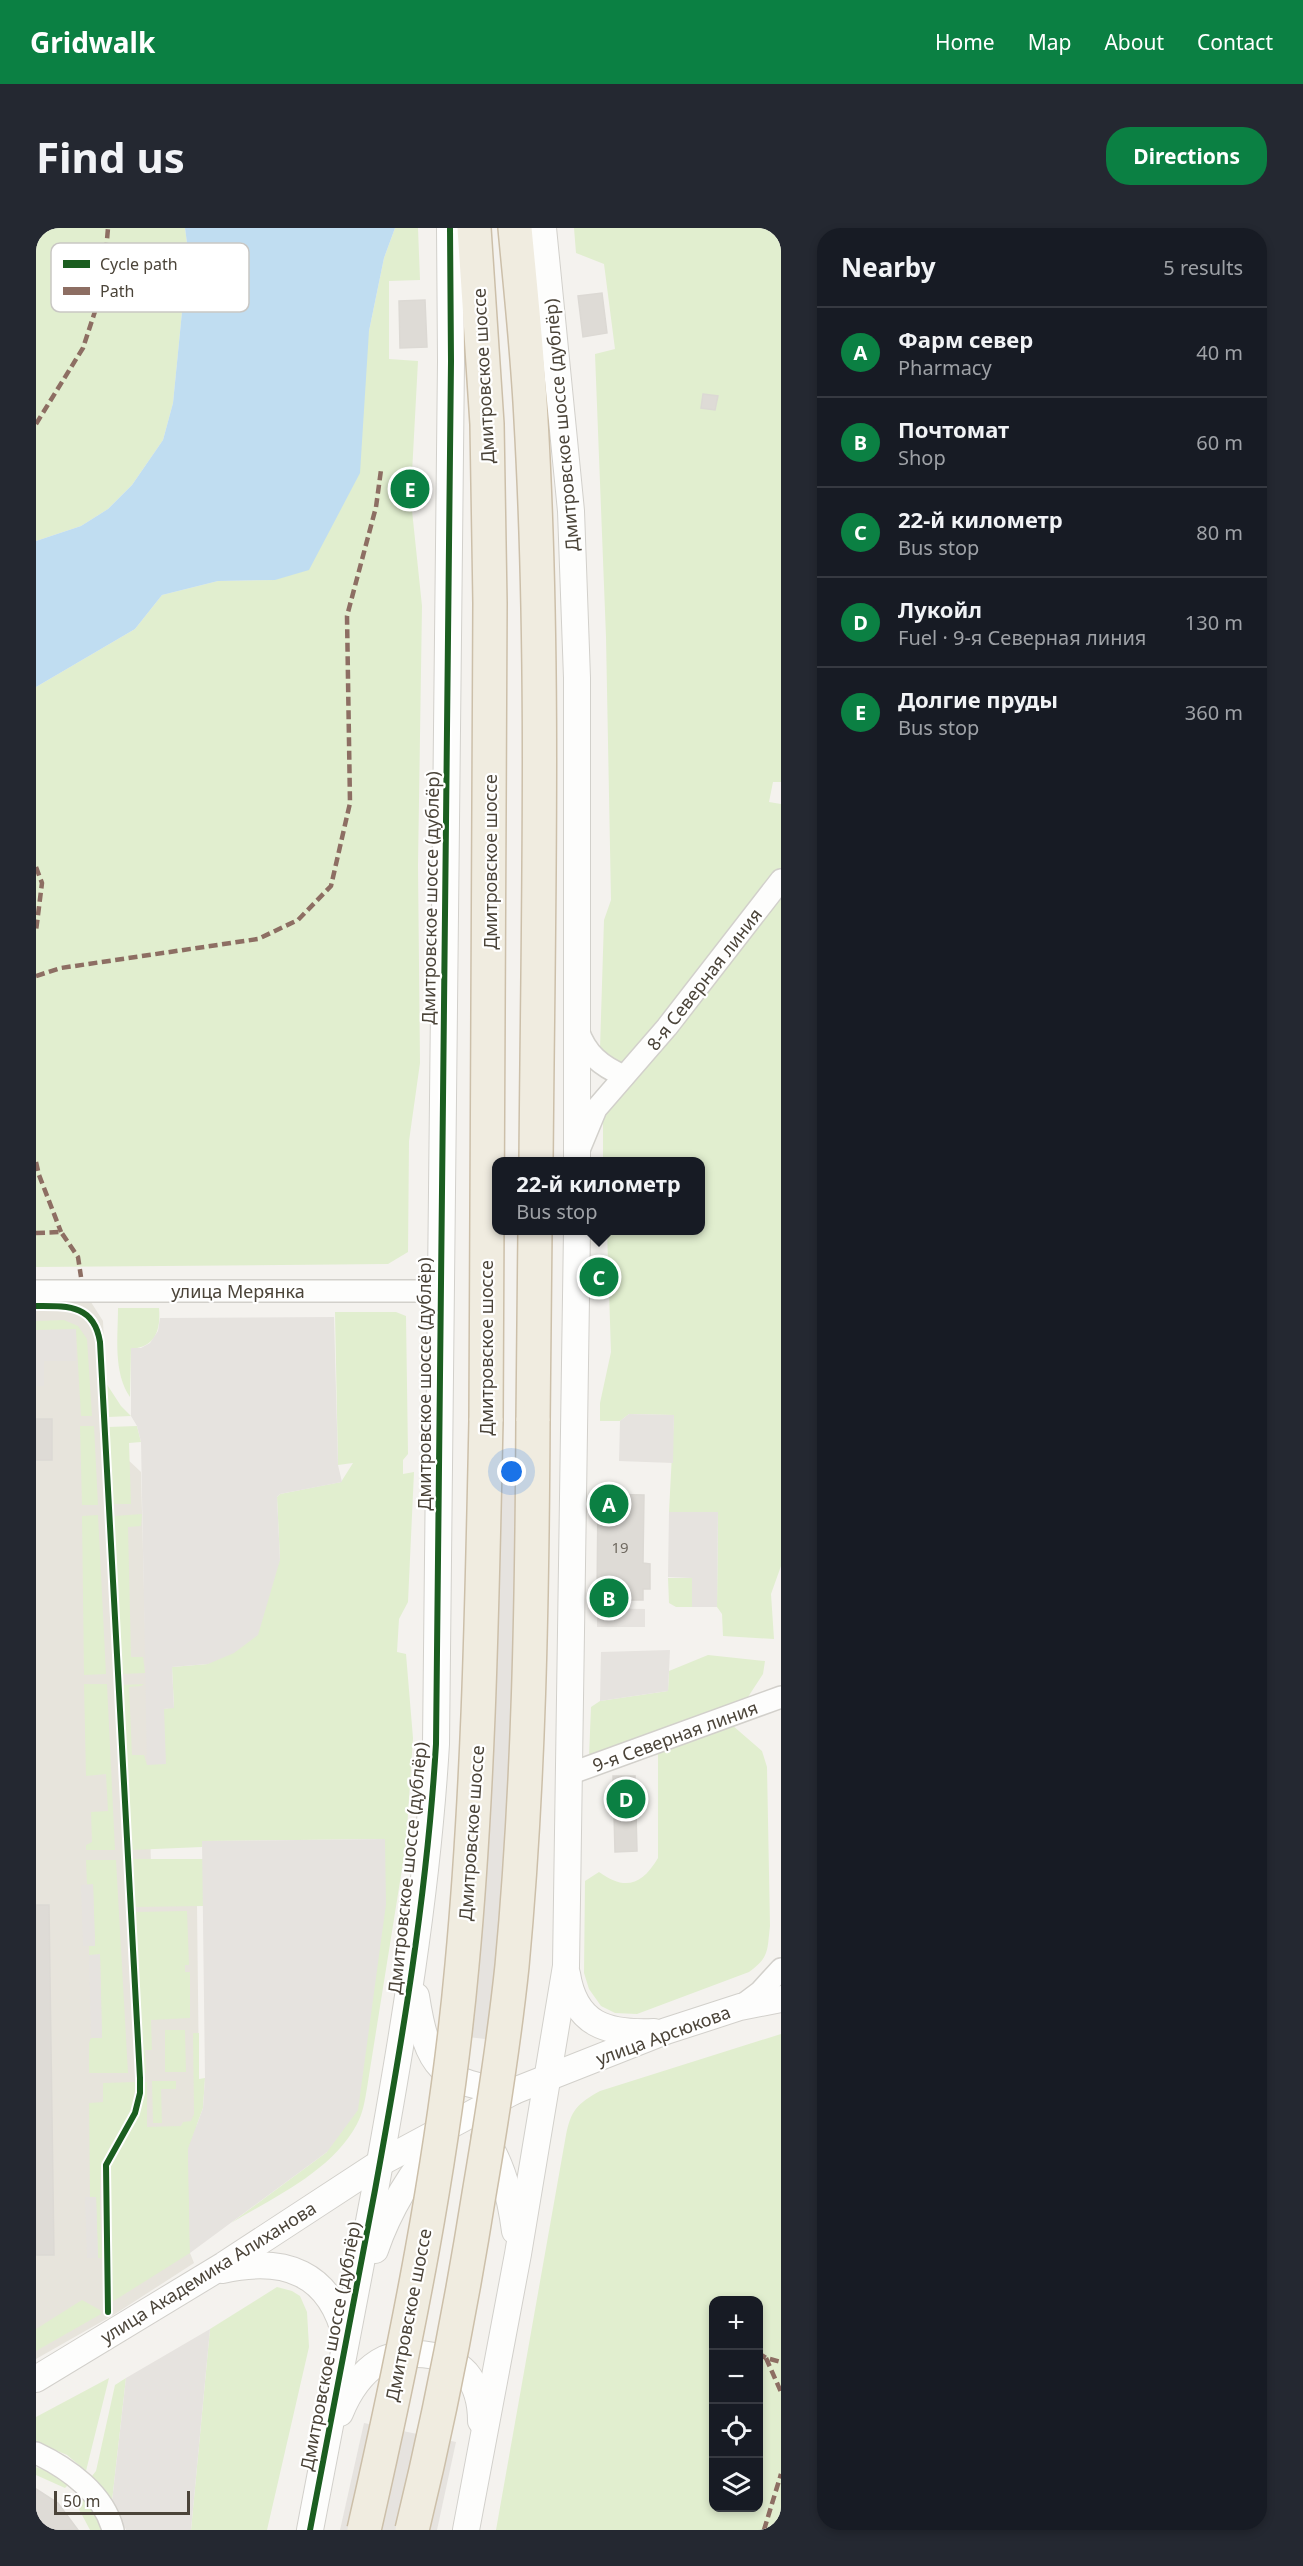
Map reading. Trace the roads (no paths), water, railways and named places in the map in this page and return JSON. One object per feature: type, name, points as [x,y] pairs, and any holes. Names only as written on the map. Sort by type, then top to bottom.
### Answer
[{"type":"highway","name":"Дмитровское шоссе","points":[[364,2530],[415,2289],[447,2093],[462,1968],[472,1843],[479,1691],[486,1421],[490,603],[487,424],[474,228]]},
{"type":"highway","points":[[515,228],[532,421],[537,604],[536,1157]]},
{"type":"highway","points":[[412,2530],[462,2299],[495,2097],[512,1967],[528,1698],[535,1235]]},
{"type":"street","name":"Дмитровское шоссе (дублёр)","points":[[310,2530],[413,1978],[432,1814],[438,1702],[439,1291],[451,395],[450,228]]},
{"type":"street","name":"Дмитровское шоссе (дублёр)","points":[[543,228],[571,511],[577,678],[577,1157]]},
{"type":"street","name":"8-я Северная линия","points":[[578,1157],[596,1109],[667,1027],[781,880]]},
{"type":"street","points":[[577,1026],[583,1046],[608,1069],[624,1076]]},
{"type":"street","points":[[466,2530],[518,2254],[566,1966],[577,1235]]},
{"type":"street","name":"улица Мерянка","points":[[36,1291],[439,1291]]},
{"type":"street","name":"9-я Северная линия","points":[[569,1774],[781,1697]]},
{"type":"street","points":[[566,1966],[569,1989],[576,2006],[595,2024],[630,2033],[666,2031]]},
{"type":"street","points":[[740,2007],[760,1992],[781,1969]]},
{"type":"street","points":[[413,1978],[421,2030],[428,2050],[440,2066],[457,2080],[465,2083],[480,2088],[514,2091]]},
{"type":"street","name":"улица Арсюкова","points":[[456,2121],[514,2091],[666,2031],[740,2007],[781,1999]]},
{"type":"street","points":[[346,2343],[378,2240],[392,2208],[424,2157],[456,2121],[478,2131],[493,2151],[511,2205],[518,2254]]},
{"type":"street","name":"улица Академика Алиханова","points":[[36,2379],[213,2271],[380,2163],[456,2121]]},
{"type":"street","points":[[213,2271],[243,2265],[266,2265],[288,2268],[308,2276],[324,2289],[333,2303],[342,2323],[346,2343]]},
{"type":"street","points":[[327,2445],[345,2398],[362,2375],[380,2361],[407,2353],[448,2361],[465,2372],[476,2391],[481,2413],[481,2457]]},
{"type":"street","points":[[36,2453],[66,2470],[88,2490],[98,2502],[113,2530]]},
{"type":"water","points":[[185,228],[395,228],[384,258],[369,331],[360,473],[309,570],[275,580],[218,581],[162,595],[135,629],[36,687],[36,541],[81,526],[108,509],[132,485],[163,440],[173,403],[182,312],[249,312],[249,243],[187,243]]},
{"type":"place","name":"Долгие пруды","points":[[410,489]]},
{"type":"place","name":"22-й километр","points":[[599,1277]]},
{"type":"place","name":"Фарм север","points":[[609,1504]]},
{"type":"place","name":"Почтомат","points":[[609,1598]]},
{"type":"place","name":"Лукойл","points":[[626,1799]]}]
